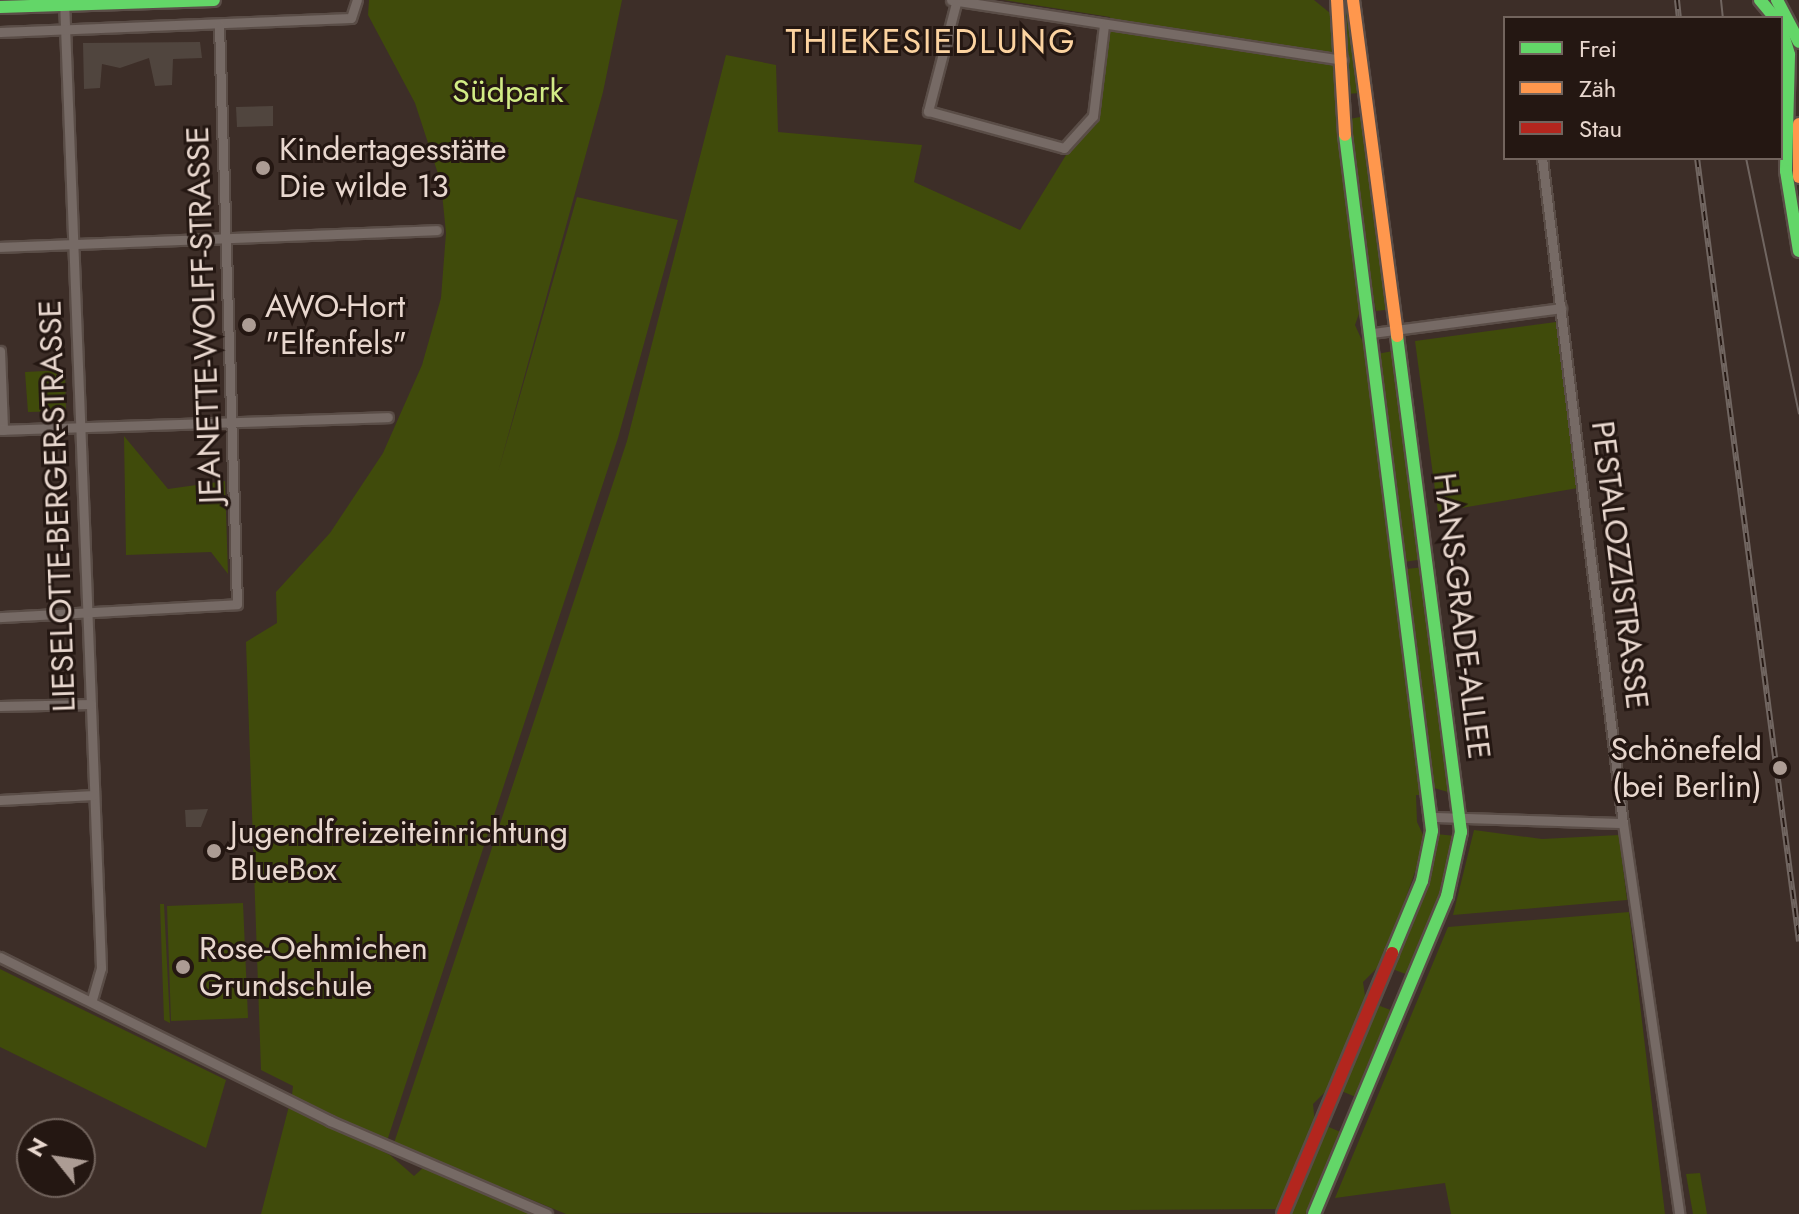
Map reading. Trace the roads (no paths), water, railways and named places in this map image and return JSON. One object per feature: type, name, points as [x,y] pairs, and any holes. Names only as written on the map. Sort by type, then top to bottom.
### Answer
[{"type":"street","points":[[0,7],[214,0]]},
{"type":"street","points":[[0,32],[351,18],[357,0]]},
{"type":"street","name":"HANS-GRADE-ALLEE","points":[[1283,1214],[1422,881],[1432,817],[1341,102],[1342,60],[1337,0]]},
{"type":"street","name":"HANS-GRADE-ALLEE","points":[[1314,1214],[1447,896],[1461,815],[1353,0]]},
{"type":"street","points":[[1760,0],[1773,16]]},
{"type":"street","points":[[1777,0],[1799,42]]},
{"type":"street","points":[[1104,25],[1093,116],[1069,148],[928,111],[954,1],[1342,60]]},
{"type":"street","name":"LIESELOTTE-BERGER-STRASSE","points":[[64,3],[101,968],[91,1002]]},
{"type":"street","name":"JEANETTE-WOLFF-STRASSE","points":[[87,612],[237,604],[234,422],[219,24]]},
{"type":"street","points":[[1783,35],[1789,55],[1786,171],[1799,251]]},
{"type":"street","points":[[1799,124],[1799,177]]},
{"type":"street","name":"PESTALOZZISTRASSE","points":[[1542,160],[1623,823],[1679,1214]]},
{"type":"street","points":[[0,247],[437,230]]},
{"type":"street","points":[[1372,333],[1561,308]]},
{"type":"street","points":[[0,351],[1,430],[388,417]]},
{"type":"street","points":[[0,617],[87,612]]},
{"type":"street","points":[[0,706],[91,704]]},
{"type":"street","points":[[0,800],[94,795]]},
{"type":"street","points":[[1432,817],[1461,815],[1548,825],[1623,823]]},
{"type":"street","points":[[0,957],[286,1098],[547,1214]]},
{"type":"tram line","points":[[1721,0],[1723,16]]},
{"type":"tram line","points":[[1746,160],[1799,414]]},
{"type":"railway","points":[[1677,0],[1679,16]]},
{"type":"railway","points":[[1697,160],[1799,941]]},
{"type":"place","name":"Kindertagesstätte Die wilde 13","points":[[263,168]]},
{"type":"place","name":"AWO-Hort \"Elfenfels\"","points":[[249,325]]},
{"type":"place","name":"Schönefeld (bei Berlin)","points":[[1780,768]]},
{"type":"place","name":"Jugendfreizeiteinrichtung BlueBox","points":[[214,851]]},
{"type":"place","name":"Rose-Oehmichen Grundschule","points":[[183,967]]},
{"type":"district","name":"THIEKESIEDLUNG","points":[[931,42]]},
{"type":"park label","name":"Südpark","points":[[508,91]]}]
